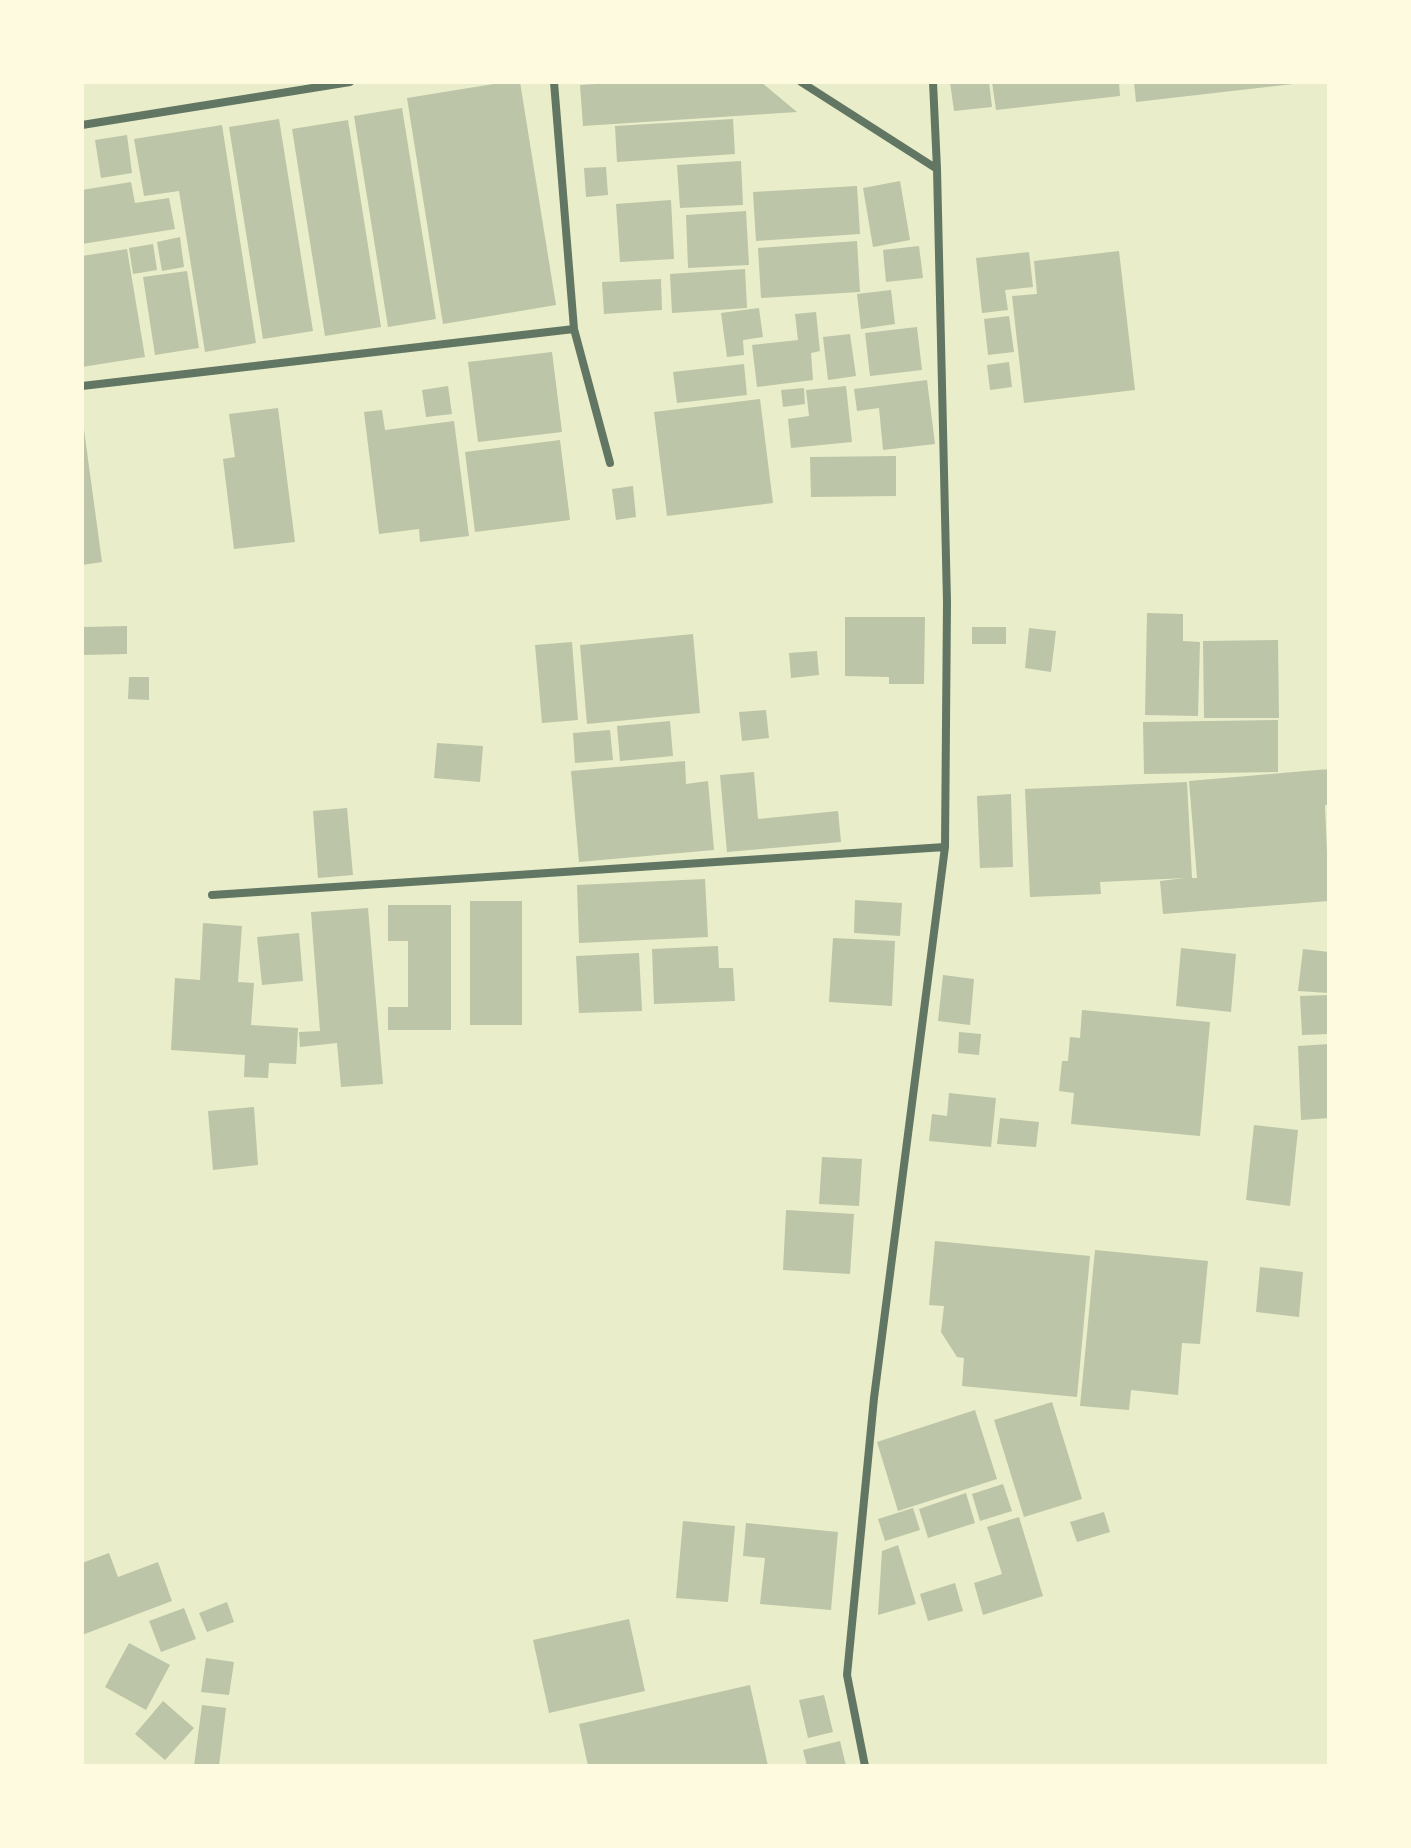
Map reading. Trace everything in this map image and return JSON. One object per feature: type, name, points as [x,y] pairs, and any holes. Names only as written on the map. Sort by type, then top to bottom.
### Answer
[{"type":"street","points":[[82,125],[350,82]]},
{"type":"street","points":[[554,82],[574,329],[610,463]]},
{"type":"street","points":[[801,82],[937,169]]},
{"type":"street","points":[[865,1766],[847,1675],[874,1398],[945,847],[947,602],[933,82]]},
{"type":"street","points":[[82,386],[574,329]]},
{"type":"street","points":[[212,895],[945,847]]},
{"type":"building","points":[[520,82],[556,305],[443,324],[407,98]]},
{"type":"building","points":[[761,82],[797,112],[583,126],[580,85]]},
{"type":"building","points":[[950,82],[989,82],[992,107],[954,111]]},
{"type":"building","points":[[992,82],[1119,82],[1120,96],[996,110]]},
{"type":"building","points":[[1134,82],[1292,82],[1293,84],[1136,102]]},
{"type":"building","points":[[402,108],[436,319],[388,327],[354,116]]},
{"type":"building","points":[[279,119],[313,331],[263,339],[229,127]]},
{"type":"building","points":[[733,119],[735,154],[617,162],[615,126]]},
{"type":"building","points":[[348,120],[381,327],[325,336],[292,129]]},
{"type":"building","points":[[222,125],[256,343],[205,352],[179,191],[144,196],[134,139]]},
{"type":"building","points":[[127,135],[132,173],[101,178],[95,140]]},
{"type":"building","points":[[741,161],[743,205],[680,208],[677,165]]},
{"type":"building","points":[[606,167],[608,195],[586,197],[584,168]]},
{"type":"building","points":[[900,181],[910,240],[873,247],[863,188]]},
{"type":"building","points":[[131,182],[135,203],[169,198],[175,229],[82,244],[82,190]]},
{"type":"building","points":[[857,186],[860,234],[756,241],[753,192]]},
{"type":"building","points":[[671,200],[674,259],[620,262],[616,204]]},
{"type":"building","points":[[746,211],[749,265],[688,268],[686,215]]},
{"type":"building","points":[[180,237],[184,267],[162,271],[157,242]]},
{"type":"building","points":[[857,241],[860,292],[761,298],[758,248]]},
{"type":"building","points":[[153,244],[157,270],[133,274],[129,248]]},
{"type":"building","points":[[919,246],[923,278],[886,282],[883,250]]},
{"type":"building","points":[[127,249],[145,357],[82,367],[82,256]]},
{"type":"building","points":[[1119,251],[1135,390],[1024,403],[1012,296],[1037,294],[1034,261]]},
{"type":"building","points":[[1029,252],[1033,287],[1005,290],[1008,310],[982,313],[976,258]]},
{"type":"building","points":[[745,269],[747,308],[672,313],[670,274]]},
{"type":"building","points":[[187,271],[199,348],[155,355],[143,277]]},
{"type":"building","points":[[661,279],[662,310],[604,314],[602,282]]},
{"type":"building","points":[[891,290],[895,324],[861,329],[857,294]]},
{"type":"building","points":[[759,308],[763,337],[743,340],[744,355],[727,357],[721,313]]},
{"type":"building","points":[[816,312],[820,351],[811,353],[813,380],[757,387],[752,345],[798,340],[795,314]]},
{"type":"building","points":[[1009,316],[1014,352],[988,355],[984,319]]},
{"type":"building","points":[[917,327],[922,370],[870,376],[865,333]]},
{"type":"building","points":[[850,334],[856,376],[828,380],[823,337]]},
{"type":"building","points":[[552,352],[562,432],[478,442],[468,362]]},
{"type":"building","points":[[1009,362],[1012,387],[990,390],[987,365]]},
{"type":"building","points":[[744,364],[747,395],[677,403],[673,372]]},
{"type":"building","points":[[927,380],[935,444],[883,450],[879,408],[857,411],[854,389]]},
{"type":"building","points":[[448,386],[452,414],[426,417],[422,390]]},
{"type":"building","points":[[846,386],[852,442],[791,448],[788,419],[809,416],[806,390]]},
{"type":"building","points":[[804,388],[805,404],[783,407],[781,390]]},
{"type":"building","points":[[760,399],[773,503],[667,516],[654,412]]},
{"type":"building","points":[[278,408],[295,542],[234,549],[223,459],[235,457],[229,414]]},
{"type":"building","points":[[382,410],[385,430],[454,421],[469,536],[420,542],[419,529],[379,534],[364,412]]},
{"type":"building","points":[[82,415],[102,562],[82,565]]},
{"type":"building","points":[[560,440],[570,520],[475,532],[465,452]]},
{"type":"building","points":[[896,456],[896,496],[811,497],[810,457]]},
{"type":"building","points":[[633,486],[636,517],[616,520],[612,489]]},
{"type":"building","points":[[1147,613],[1183,614],[1183,641],[1200,642],[1198,716],[1145,715]]},
{"type":"building","points":[[845,617],[925,617],[924,684],[889,684],[889,677],[845,676]]},
{"type":"building","points":[[127,626],[127,654],[84,655],[84,627]]},
{"type":"building","points":[[972,627],[1006,627],[1006,644],[972,644]]},
{"type":"building","points":[[1029,628],[1056,631],[1051,672],[1025,668]]},
{"type":"building","points":[[693,634],[700,713],[587,724],[580,645]]},
{"type":"building","points":[[1278,640],[1279,718],[1204,718],[1203,641]]},
{"type":"building","points":[[572,642],[578,720],[542,723],[535,645]]},
{"type":"building","points":[[817,651],[819,675],[791,678],[789,653]]},
{"type":"building","points":[[129,677],[149,677],[149,700],[128,699]]},
{"type":"building","points":[[766,710],[769,738],[742,741],[739,712]]},
{"type":"building","points":[[1278,720],[1278,772],[1144,774],[1143,722]]},
{"type":"building","points":[[670,721],[673,756],[620,761],[617,726]]},
{"type":"building","points":[[610,730],[613,760],[575,763],[573,733]]},
{"type":"building","points":[[437,743],[483,746],[480,782],[434,778]]},
{"type":"building","points":[[685,761],[686,784],[708,781],[714,850],[579,862],[571,771]]},
{"type":"building","points":[[1329,769],[1329,805],[1325,805],[1329,901],[1163,914],[1160,881],[1185,878],[1100,882],[1101,894],[1030,897],[1025,789],[1187,782],[1192,878],[1197,878],[1189,781]]},
{"type":"building","points":[[754,772],[758,819],[838,811],[841,842],[727,852],[720,775]]},
{"type":"building","points":[[1011,794],[1013,867],[980,868],[977,796]]},
{"type":"building","points":[[347,808],[353,875],[318,878],[313,811]]},
{"type":"building","points":[[705,879],[708,937],[579,943],[577,885]]},
{"type":"building","points":[[855,900],[902,903],[900,936],[854,933]]},
{"type":"building","points":[[470,901],[522,901],[522,1025],[470,1025]]},
{"type":"building","points":[[388,905],[451,905],[451,1030],[388,1030],[388,1007],[408,1007],[408,941],[388,941]]},
{"type":"building","points":[[368,908],[383,1084],[341,1087],[337,1043],[300,1047],[299,1032],[320,1031],[311,912]]},
{"type":"building","points":[[203,923],[242,926],[238,982],[254,983],[251,1025],[298,1028],[296,1064],[269,1063],[268,1078],[244,1077],[245,1055],[171,1050],[175,978],[200,980]]},
{"type":"building","points":[[299,933],[303,981],[262,985],[257,937]]},
{"type":"building","points":[[833,938],[895,941],[892,1006],[829,1002]]},
{"type":"building","points":[[718,946],[719,968],[733,968],[735,1001],[654,1004],[652,949]]},
{"type":"building","points":[[1181,948],[1236,954],[1231,1012],[1176,1006]]},
{"type":"building","points":[[1303,949],[1329,952],[1329,993],[1298,991]]},
{"type":"building","points":[[639,953],[642,1011],[579,1013],[576,956]]},
{"type":"building","points":[[943,975],[974,979],[970,1025],[938,1021]]},
{"type":"building","points":[[1329,995],[1329,1034],[1302,1035],[1300,996]]},
{"type":"building","points":[[1082,1010],[1210,1022],[1200,1136],[1071,1124],[1074,1093],[1059,1091],[1062,1061],[1068,1061],[1070,1037],[1080,1038]]},
{"type":"building","points":[[959,1032],[981,1034],[979,1055],[958,1053]]},
{"type":"building","points":[[1329,1044],[1329,1118],[1301,1120],[1298,1046]]},
{"type":"building","points":[[949,1093],[996,1098],[991,1147],[929,1141],[932,1114],[947,1116]]},
{"type":"building","points":[[254,1107],[258,1165],[213,1170],[208,1111]]},
{"type":"building","points":[[1000,1118],[1039,1122],[1036,1147],[997,1144]]},
{"type":"building","points":[[1254,1125],[1298,1130],[1290,1206],[1246,1200]]},
{"type":"building","points":[[822,1157],[862,1159],[859,1206],[819,1204]]},
{"type":"building","points":[[786,1210],[854,1214],[850,1274],[783,1270]]},
{"type":"building","points":[[935,1241],[1090,1256],[1077,1397],[962,1386],[964,1358],[957,1357],[941,1332],[944,1306],[929,1305]]},
{"type":"building","points":[[1095,1250],[1208,1261],[1200,1344],[1182,1343],[1178,1395],[1131,1390],[1129,1410],[1080,1406]]},
{"type":"building","points":[[1260,1267],[1303,1272],[1299,1317],[1256,1312]]},
{"type":"building","points":[[1052,1402],[1082,1499],[1024,1517],[994,1420]]},
{"type":"building","points":[[975,1410],[997,1479],[898,1511],[877,1442]]},
{"type":"building","points":[[1003,1484],[1012,1511],[980,1521],[972,1494]]},
{"type":"building","points":[[966,1493],[975,1523],[928,1538],[919,1509]]},
{"type":"building","points":[[913,1508],[920,1530],[885,1541],[878,1519]]},
{"type":"building","points":[[1104,1512],[1110,1532],[1077,1542],[1070,1522]]},
{"type":"building","points":[[1019,1517],[1043,1596],[983,1615],[974,1583],[1002,1574],[987,1527]]},
{"type":"building","points":[[683,1521],[735,1526],[728,1602],[676,1598]]},
{"type":"building","points":[[746,1523],[838,1532],[831,1610],[760,1604],[765,1558],[743,1556]]},
{"type":"building","points":[[898,1545],[916,1604],[878,1615],[882,1551]]},
{"type":"building","points":[[109,1553],[118,1577],[158,1562],[172,1601],[82,1635],[82,1563]]},
{"type":"building","points":[[955,1583],[963,1611],[928,1621],[920,1594]]},
{"type":"building","points":[[227,1602],[234,1622],[207,1632],[199,1613]]},
{"type":"building","points":[[184,1608],[196,1639],[161,1652],[149,1621]]},
{"type":"building","points":[[629,1619],[645,1691],[549,1713],[533,1640]]},
{"type":"building","points":[[129,1643],[170,1665],[146,1710],[105,1687]]},
{"type":"building","points":[[206,1658],[234,1662],[229,1695],[201,1692]]},
{"type":"building","points":[[750,1685],[768,1766],[588,1766],[579,1724]]},
{"type":"building","points":[[824,1695],[833,1732],[808,1738],[799,1700]]},
{"type":"building","points":[[163,1701],[194,1728],[165,1760],[135,1734]]},
{"type":"building","points":[[202,1705],[226,1708],[219,1766],[194,1766]]},
{"type":"building","points":[[840,1741],[846,1766],[807,1766],[803,1750]]}]
